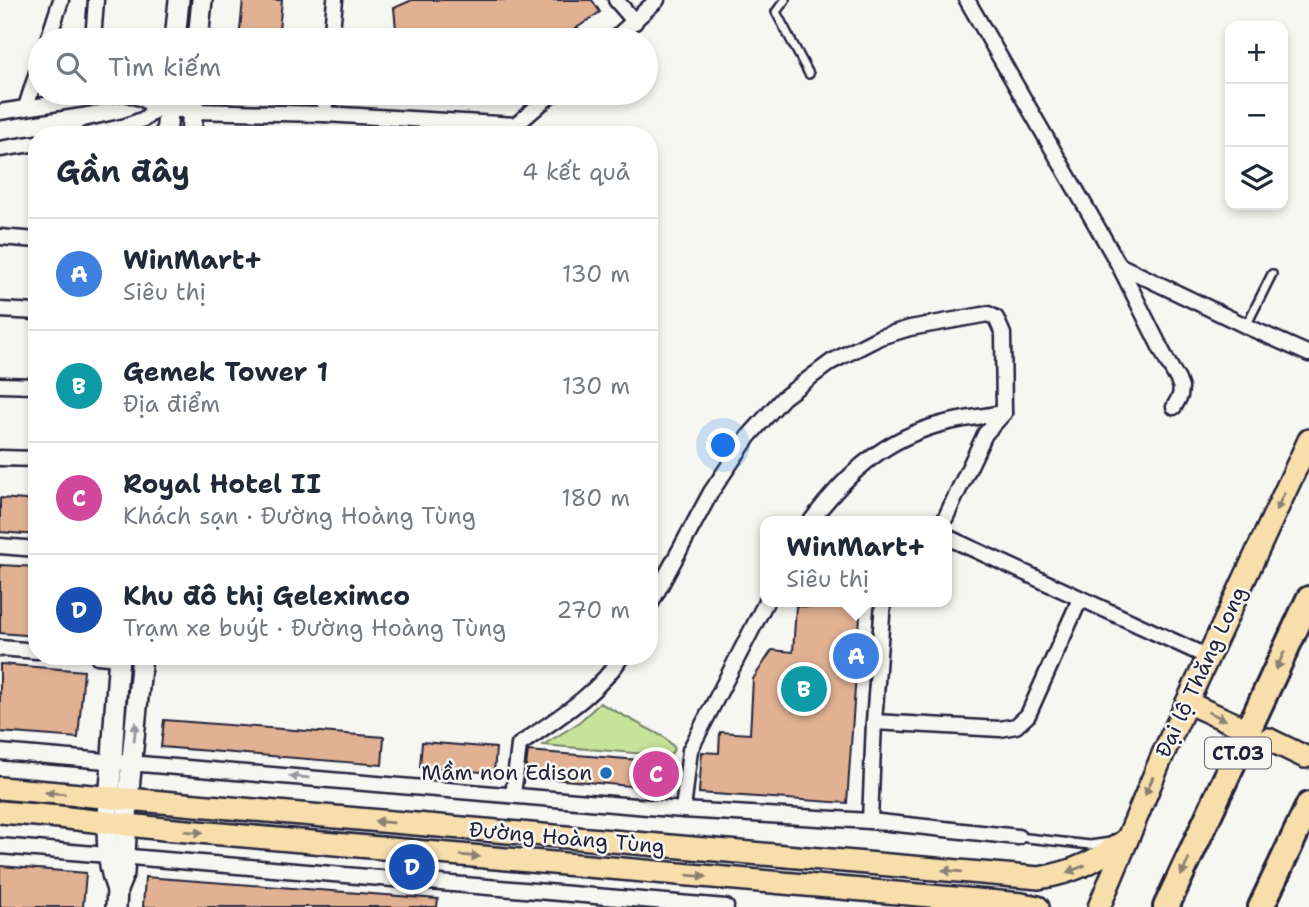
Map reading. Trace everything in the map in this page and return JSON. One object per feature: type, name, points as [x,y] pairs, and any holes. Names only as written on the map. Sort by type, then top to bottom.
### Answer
[{"type":"highway","name":"CT.03","points":[[1166,907],[1309,599]]},
{"type":"highway","points":[[1262,907],[1309,805]]},
{"type":"main road","name":"Đại lộ Thăng Long","points":[[1099,907],[1163,754],[1309,440]]},
{"type":"main road","points":[[1188,702],[1246,729]]},
{"type":"main road","points":[[1268,739],[1305,757]]},
{"type":"main road","name":"Đường Hoàng Tùng","points":[[0,788],[1039,878],[1081,867],[1126,840]]},
{"type":"main road","name":"Đường Hoàng Tùng","points":[[0,813],[1038,907]]},
{"type":"street","points":[[52,28],[61,0]]},
{"type":"street","points":[[94,28],[96,0]]},
{"type":"street","points":[[176,28],[179,0]]},
{"type":"street","points":[[199,28],[202,0]]},
{"type":"street","points":[[332,28],[335,0]]},
{"type":"street","points":[[616,0],[635,22]]},
{"type":"street","points":[[628,28],[656,0]]},
{"type":"street","points":[[971,3],[1119,265],[1178,380],[1180,396],[1174,407]]},
{"type":"street","points":[[26,107],[28,101]]},
{"type":"street","points":[[0,112],[36,105]]},
{"type":"street","points":[[126,126],[144,119],[164,105]]},
{"type":"street","points":[[165,105],[166,126]]},
{"type":"street","points":[[192,126],[193,105]]},
{"type":"street","points":[[226,105],[324,114],[516,125],[539,105]]},
{"type":"street","points":[[324,114],[325,105]]},
{"type":"street","points":[[2,153],[28,146]]},
{"type":"street","points":[[0,237],[28,239]]},
{"type":"street","points":[[1119,265],[1309,354]]},
{"type":"street","points":[[0,310],[28,312]]},
{"type":"street","points":[[658,590],[710,492],[749,436],[783,398],[844,355],[880,337],[910,328],[988,314],[996,318],[1003,334],[1004,412],[985,434],[946,516]]},
{"type":"street","points":[[0,385],[28,386]]},
{"type":"street","points":[[815,516],[847,477],[884,449],[926,429],[1004,412]]},
{"type":"street","points":[[0,458],[28,459]]},
{"type":"street","points":[[952,539],[1208,657]]},
{"type":"street","points":[[0,547],[28,549]]},
{"type":"street","points":[[874,722],[1000,729],[1016,726],[1028,715],[1080,599]]},
{"type":"street","points":[[683,810],[690,750],[763,607]]},
{"type":"street","points":[[870,821],[883,607]]},
{"type":"street","points":[[0,648],[28,650]]},
{"type":"street","points":[[118,665],[112,762],[119,799]]},
{"type":"street","points":[[116,898],[124,873],[116,856],[119,799],[132,763],[141,665]]},
{"type":"street","points":[[513,795],[519,745],[598,687],[616,665]]},
{"type":"street","points":[[0,752],[683,810],[870,821],[1023,838]]},
{"type":"street","points":[[0,846],[726,907]]},
{"type":"lane","points":[[785,0],[776,12],[809,74]]},
{"type":"lane","points":[[1246,326],[1272,274]]},
{"type":"lane","points":[[1023,838],[1090,845],[1126,840]]},
{"type":"green space","points":[[600,703],[664,737],[675,748],[668,756],[543,745],[577,724]]},
{"type":"building","points":[[243,0],[282,0],[279,28],[240,28]]},
{"type":"building","points":[[412,0],[592,0],[600,12],[577,28],[396,28],[394,8]]},
{"type":"building","points":[[0,498],[28,500],[28,534],[0,532]]},
{"type":"building","points":[[0,565],[28,567],[28,635],[0,633]]},
{"type":"building","points":[[796,607],[861,607],[847,803],[699,793],[702,752],[719,753],[720,732],[750,734],[753,679],[772,650],[793,652]]},
{"type":"building","points":[[0,664],[84,671],[78,738],[0,732]]},
{"type":"building","points":[[164,720],[384,737],[382,765],[161,747]]},
{"type":"building","points":[[422,742],[496,748],[494,773],[420,767]]},
{"type":"building","points":[[528,751],[675,763],[673,787],[641,787],[531,777],[531,774],[525,774]]},
{"type":"building","points":[[0,866],[86,873],[83,907],[0,907]]},
{"type":"building","points":[[145,877],[438,899],[437,907],[143,907]]},
{"type":"place","name":"WinMart+","points":[[856,656]]},
{"type":"place","name":"Gemek Tower 1","points":[[804,689]]},
{"type":"place","name":"Mầm non Edison","points":[[606,773]]},
{"type":"place","name":"Royal Hotel II","points":[[656,774]]},
{"type":"place","name":"Khu đô thị Geleximco","points":[[412,867]]}]
